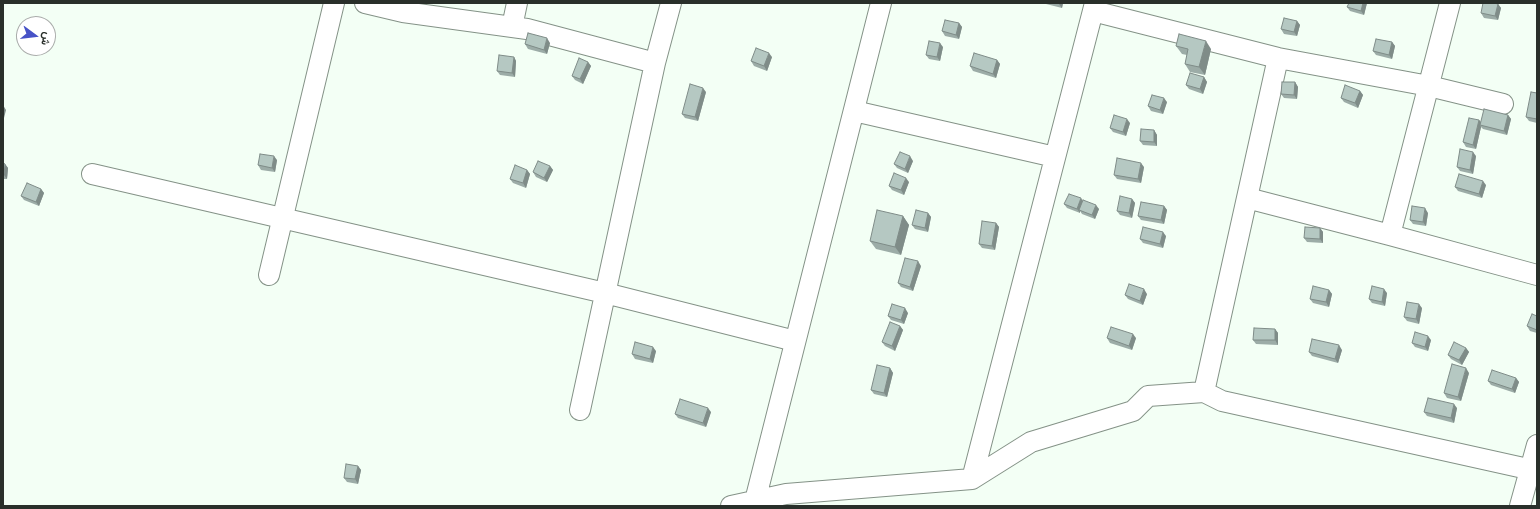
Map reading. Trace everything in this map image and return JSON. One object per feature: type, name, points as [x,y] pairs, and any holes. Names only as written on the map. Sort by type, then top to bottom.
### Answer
[{"type":"street","points":[[269,275],[334,3]]},
{"type":"street","points":[[364,3],[403,12],[526,29],[655,63]]},
{"type":"street","points":[[512,27],[518,3]]},
{"type":"street","points":[[580,410],[655,63],[671,3]]},
{"type":"street","points":[[755,501],[881,3]]},
{"type":"street","points":[[1390,235],[1450,3]]},
{"type":"street","points":[[972,479],[1094,7],[1278,58],[1429,86],[1503,104]]},
{"type":"street","points":[[1204,392],[1278,58]]},
{"type":"street","points":[[854,111],[1055,157]]},
{"type":"street","points":[[92,174],[605,293],[795,341]]},
{"type":"street","points":[[1247,198],[1537,275]]},
{"type":"street","points":[[731,506],[786,494],[972,479],[1031,442],[1133,411],[1148,396],[1204,392],[1222,401],[1534,470]]},
{"type":"street","points":[[1520,506],[1534,470],[1537,445]]},
{"type":"building","points":[[1349,3],[1363,3],[1361,11],[1347,7]]},
{"type":"building","points":[[1483,3],[1498,4],[1495,16],[1481,13]]},
{"type":"building","points":[[1284,18],[1297,21],[1294,32],[1281,29]]},
{"type":"building","points":[[945,20],[959,23],[956,35],[942,31]]},
{"type":"building","points":[[528,33],[547,38],[544,50],[525,44]]},
{"type":"building","points":[[1179,34],[1206,41],[1199,67],[1185,64],[1188,49],[1176,46]]},
{"type":"building","points":[[1376,39],[1392,42],[1389,55],[1373,51]]},
{"type":"building","points":[[929,41],[940,43],[937,57],[926,55]]},
{"type":"building","points":[[756,48],[769,53],[764,66],[751,61]]},
{"type":"building","points":[[974,53],[997,60],[993,74],[970,66]]},
{"type":"building","points":[[499,55],[514,57],[512,73],[497,71]]},
{"type":"building","points":[[579,58],[588,62],[580,79],[572,76]]},
{"type":"building","points":[[1190,73],[1204,77],[1200,89],[1186,85]]},
{"type":"building","points":[[1282,82],[1295,82],[1294,95],[1281,94]]},
{"type":"building","points":[[690,84],[703,88],[695,117],[682,114]]},
{"type":"building","points":[[1345,85],[1360,91],[1355,103],[1341,98]]},
{"type":"building","points":[[1531,92],[1537,93],[1537,119],[1526,117]]},
{"type":"building","points":[[1152,95],[1164,98],[1160,110],[1148,106]]},
{"type":"building","points":[[1484,109],[1508,115],[1504,131],[1480,125]]},
{"type":"building","points":[[1114,115],[1127,119],[1123,132],[1110,128]]},
{"type":"building","points":[[1469,118],[1479,120],[1473,145],[1463,142]]},
{"type":"building","points":[[1141,129],[1154,130],[1154,142],[1140,141]]},
{"type":"building","points":[[1460,149],[1473,152],[1470,170],[1457,167]]},
{"type":"building","points":[[900,152],[910,156],[905,169],[894,164]]},
{"type":"building","points":[[260,154],[274,156],[272,168],[258,165]]},
{"type":"building","points":[[1117,158],[1141,163],[1138,179],[1114,175]]},
{"type":"building","points":[[538,161],[550,166],[544,178],[533,172]]},
{"type":"building","points":[[3,163],[5,164],[4,175],[3,175]]},
{"type":"building","points":[[515,165],[527,170],[523,183],[510,179]]},
{"type":"building","points":[[894,173],[906,178],[901,190],[889,186]]},
{"type":"building","points":[[1459,174],[1483,181],[1479,194],[1455,187]]},
{"type":"building","points":[[27,183],[41,189],[36,202],[21,196]]},
{"type":"building","points":[[1069,194],[1081,198],[1077,209],[1064,204]]},
{"type":"building","points":[[1120,196],[1132,199],[1129,213],[1117,211]]},
{"type":"building","points":[[1083,200],[1096,205],[1092,215],[1079,210]]},
{"type":"building","points":[[1141,202],[1164,206],[1161,220],[1138,216]]},
{"type":"building","points":[[1412,206],[1425,208],[1423,222],[1410,220]]},
{"type":"building","points":[[877,210],[903,216],[895,247],[870,241]]},
{"type":"building","points":[[916,210],[928,213],[925,228],[912,225]]},
{"type":"building","points":[[982,221],[996,223],[992,246],[979,244]]},
{"type":"building","points":[[1143,227],[1163,232],[1160,244],[1140,239]]},
{"type":"building","points":[[1305,227],[1320,228],[1320,239],[1304,238]]},
{"type":"building","points":[[905,258],[918,261],[910,287],[898,283]]},
{"type":"building","points":[[1129,284],[1144,289],[1140,301],[1125,295]]},
{"type":"building","points":[[1313,286],[1329,290],[1326,302],[1310,299]]},
{"type":"building","points":[[1372,286],[1384,289],[1382,302],[1369,299]]},
{"type":"building","points":[[1407,302],[1419,304],[1416,319],[1404,317]]},
{"type":"building","points":[[892,304],[905,308],[901,320],[888,316]]},
{"type":"building","points":[[1532,314],[1537,316],[1537,330],[1527,326]]},
{"type":"building","points":[[890,322],[900,326],[892,346],[882,342]]},
{"type":"building","points":[[1111,327],[1133,334],[1129,346],[1107,338]]},
{"type":"building","points":[[1254,328],[1275,329],[1275,340],[1253,340]]},
{"type":"building","points":[[1415,332],[1428,336],[1425,347],[1412,343]]},
{"type":"building","points":[[1312,339],[1339,345],[1335,359],[1309,352]]},
{"type":"building","points":[[635,342],[653,347],[650,359],[632,354]]},
{"type":"building","points":[[1454,342],[1466,348],[1459,360],[1448,355]]},
{"type":"building","points":[[1452,364],[1466,368],[1458,397],[1444,393]]},
{"type":"building","points":[[877,365],[890,368],[884,393],[871,390]]},
{"type":"building","points":[[1492,370],[1516,378],[1512,389],[1488,381]]},
{"type":"building","points":[[1428,398],[1454,404],[1451,418],[1424,412]]},
{"type":"building","points":[[680,399],[708,408],[703,423],[675,414]]},
{"type":"building","points":[[346,464],[358,466],[355,479],[344,478]]}]
